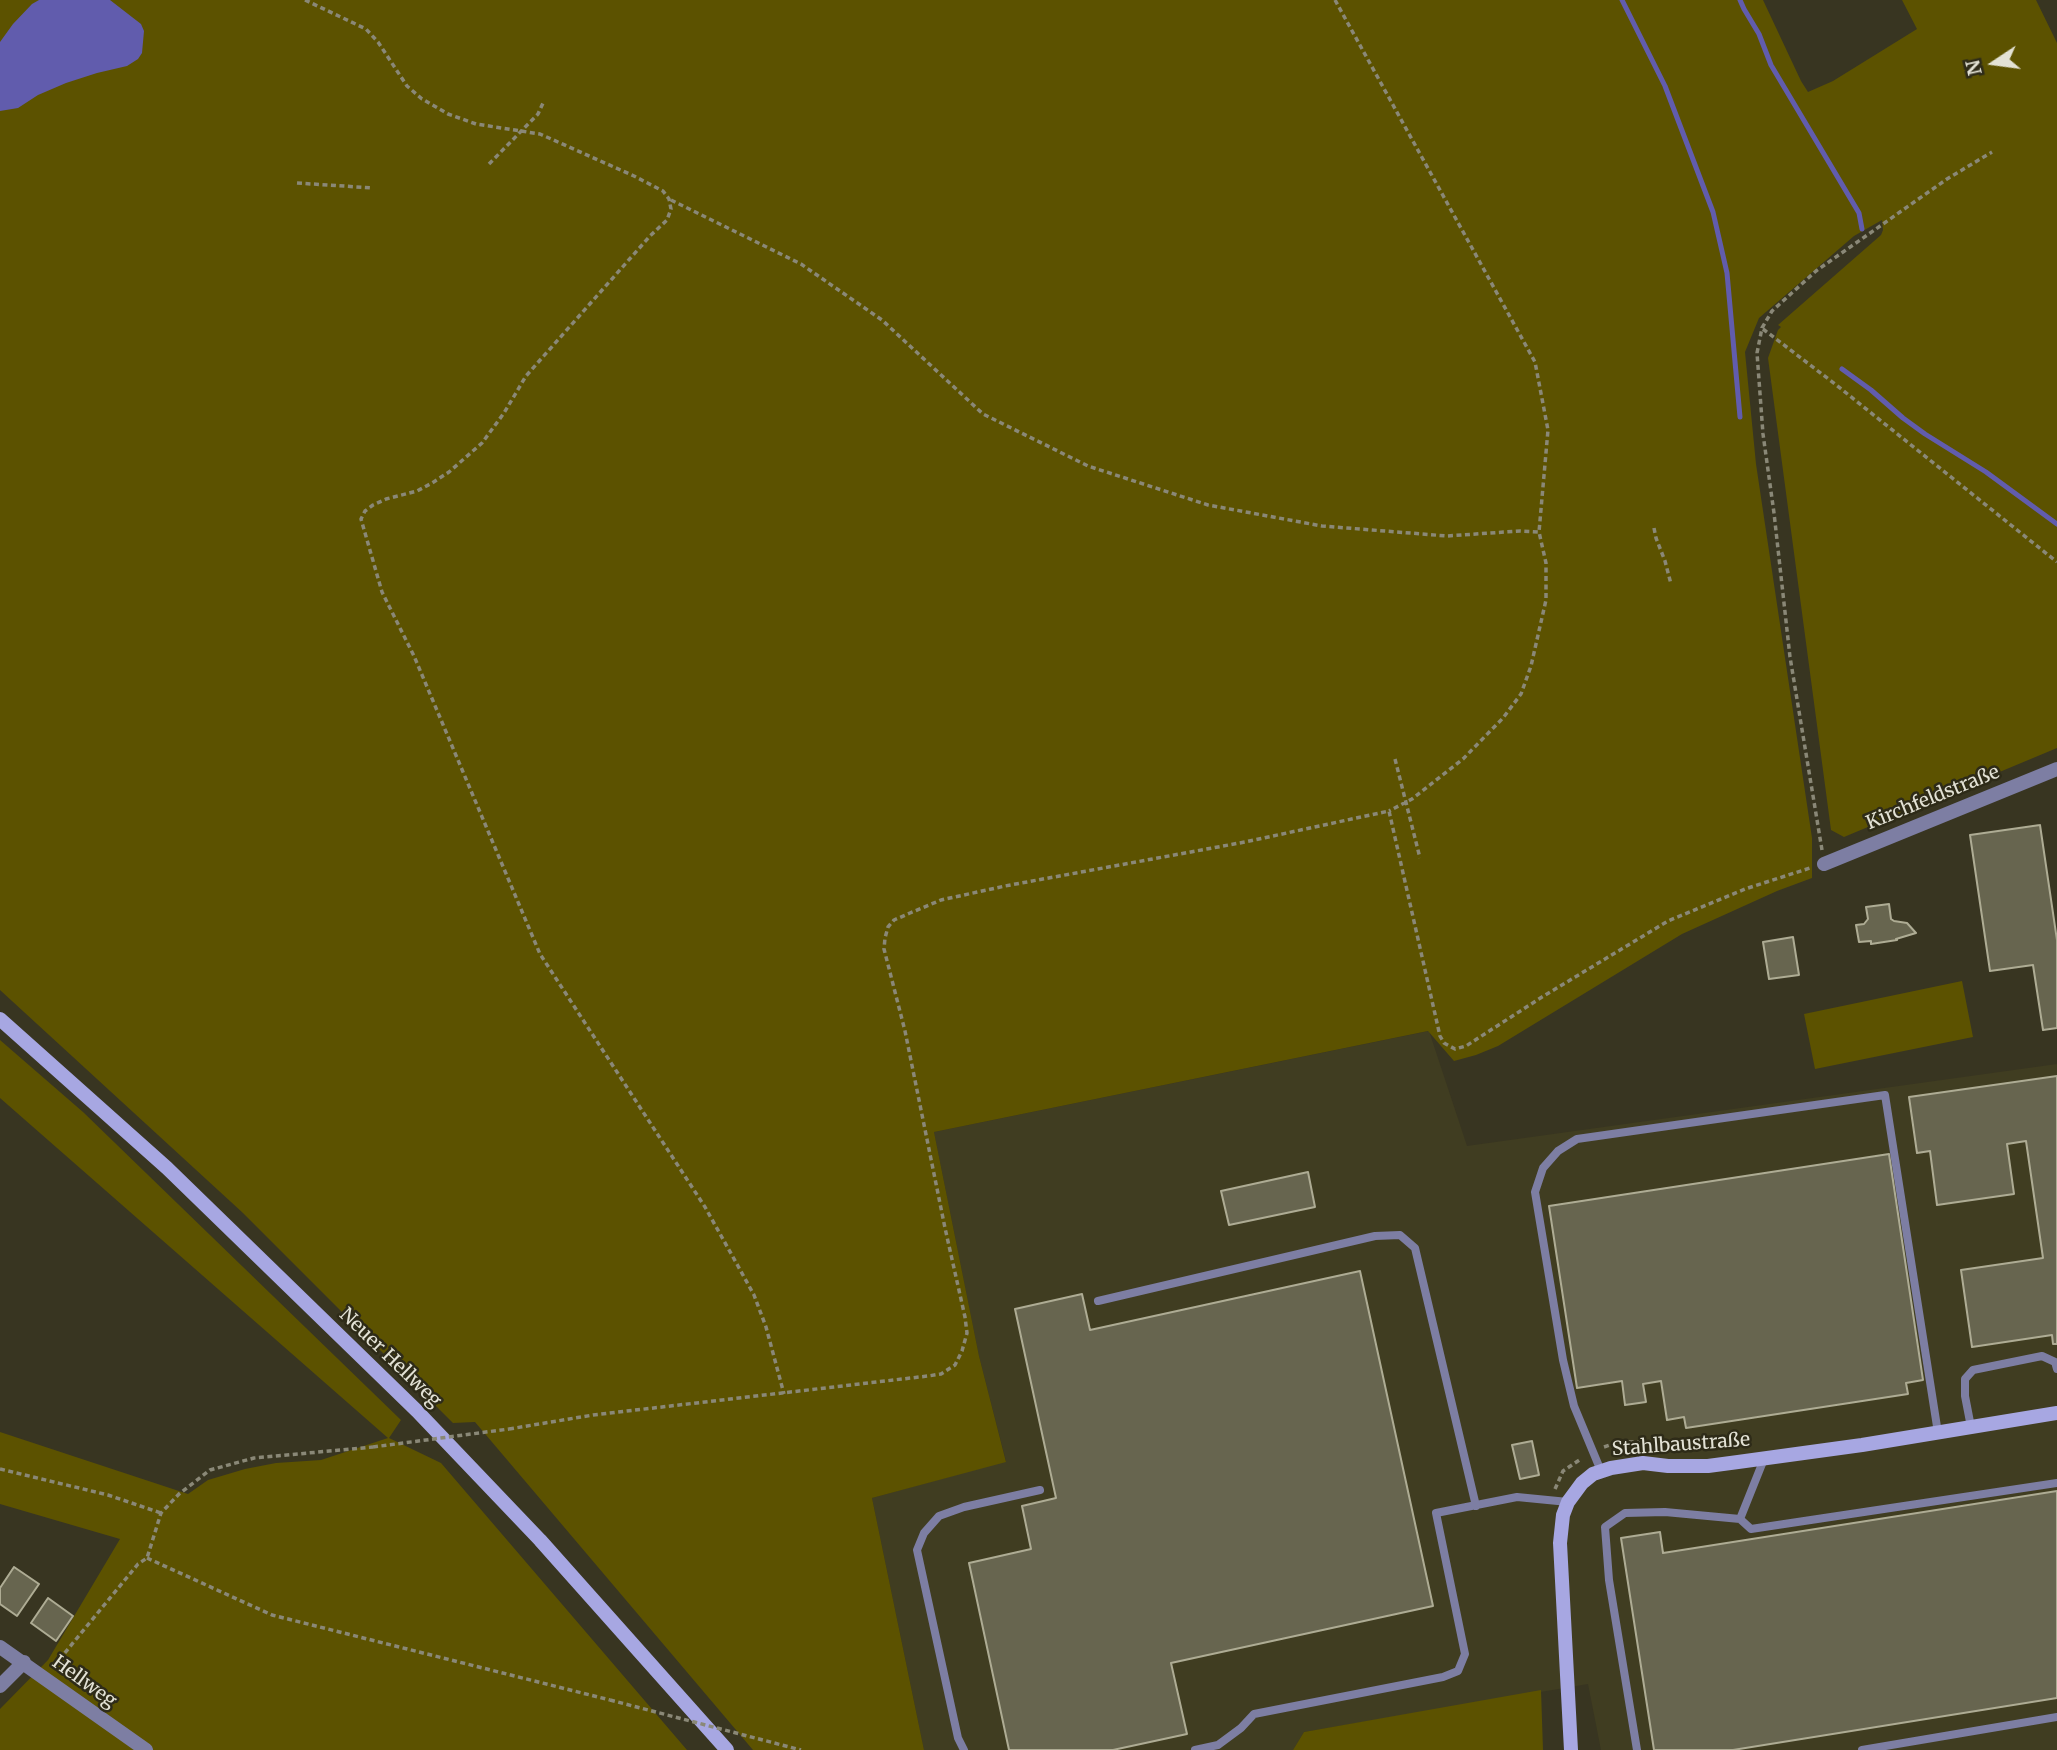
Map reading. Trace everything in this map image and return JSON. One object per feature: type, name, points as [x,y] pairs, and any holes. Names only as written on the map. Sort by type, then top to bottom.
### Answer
[{"type":"main road","name":"Neuer Hellweg","points":[[0,1019],[167,1168],[417,1411],[540,1540],[727,1750]]},
{"type":"main road","name":"Stahlbaustraße","points":[[1571,1750],[1560,1543],[1563,1515],[1568,1502],[1582,1483],[1593,1474],[1611,1468],[1643,1464],[1708,1466],[1763,1459],[2057,1413]]},
{"type":"street","name":"Kirchfeldstraße","points":[[1824,864],[2057,769]]},
{"type":"street","name":"Hellweg","points":[[0,1647],[146,1750]]},
{"type":"street","points":[[0,1686],[23,1662]]},
{"type":"lane","points":[[1601,1471],[1574,1406],[1563,1360],[1535,1192],[1543,1168],[1558,1151],[1577,1139],[1885,1095],[1938,1433]]},
{"type":"lane","points":[[1098,1301],[1375,1236],[1400,1235],[1415,1248],[1476,1506]]},
{"type":"lane","points":[[1970,1427],[1965,1379],[1973,1370],[2042,1356],[2055,1362],[2057,1369]]},
{"type":"lane","points":[[1740,1519],[1763,1459]]},
{"type":"lane","points":[[1637,1750],[1609,1580],[1605,1527],[1625,1513],[1740,1519],[1751,1528],[2057,1483]]},
{"type":"lane","points":[[964,1750],[958,1738],[917,1550],[925,1533],[939,1516],[964,1507],[1040,1490]]},
{"type":"lane","points":[[1195,1750],[1218,1745],[1241,1728],[1254,1714],[1443,1677],[1458,1671],[1465,1654],[1436,1513],[1517,1497],[1568,1502]]},
{"type":"lane","points":[[1862,1750],[2057,1717]]},
{"type":"path","points":[[304,0],[366,29],[378,42],[407,86],[422,99],[448,114],[476,124],[540,134],[634,176],[663,191],[669,199],[671,209],[667,220],[526,376],[505,413],[482,443],[432,483],[417,491],[373,505],[365,511],[361,519],[382,592],[414,656],[540,954],[705,1208],[738,1266],[754,1295],[766,1327],[784,1394]]},
{"type":"path","points":[[45,1678],[138,1564],[147,1558],[160,1513],[179,1493],[210,1470],[254,1458],[373,1447],[593,1415],[940,1374],[955,1365],[967,1333],[965,1317],[905,1031],[884,949],[884,938],[894,920],[941,900],[1273,837],[1389,811],[1406,802],[1463,759],[1503,718],[1521,694],[1531,666],[1546,600],[1546,563],[1539,532],[1548,430],[1535,362],[1335,0]]},
{"type":"path","points":[[489,163],[538,114],[544,101]]},
{"type":"path","points":[[1389,811],[1440,1036],[1444,1043],[1455,1049],[1466,1046],[1668,921],[1745,890],[1824,864],[1790,657],[1763,434],[1757,353],[1762,328],[1772,311],[1816,271],[1947,179],[1993,152]]},
{"type":"path","points":[[297,183],[373,188]]},
{"type":"path","points":[[669,199],[801,264],[882,320],[983,414],[1088,466],[1208,505],[1322,526],[1447,536],[1539,532]]},
{"type":"path","points":[[1762,328],[2057,562]]},
{"type":"path","points":[[1654,528],[1671,584]]},
{"type":"path","points":[[1395,759],[1420,858]]},
{"type":"path","points":[[0,1469],[108,1495],[160,1513]]},
{"type":"path","points":[[147,1558],[272,1615],[801,1750]]},
{"type":"shaded area","points":[[0,0],[1763,0],[1808,92],[1833,81],[1917,29],[1902,0],[2036,0],[2057,43],[2057,748],[1844,837],[1831,830],[1768,358],[1781,327],[1778,325],[1881,235],[1882,220],[1854,236],[1759,318],[1745,352],[1756,464],[1812,838],[1812,878],[1682,934],[1498,1046],[1476,1055],[1454,1061],[1428,1031],[934,1132],[979,1356],[1006,1462],[872,1498],[924,1750],[753,1750],[475,1422],[453,1423],[243,1213],[0,990]]},
{"type":"shaded area","points":[[39,0],[110,0],[141,24],[144,31],[142,53],[127,66],[66,83],[38,95],[18,108],[0,111],[0,42],[13,24]]},
{"type":"shaded area","points":[[1962,981],[1973,1037],[1815,1069],[1804,1014]]},
{"type":"shaded area","points":[[1429,1031],[1467,1146],[2057,1064],[2057,1750],[1601,1750],[1588,1684],[1304,1732],[1293,1750],[924,1750],[872,1498],[1006,1461],[979,1356],[934,1132]]},
{"type":"shaded area","points":[[0,1040],[83,1112],[401,1420],[389,1438],[441,1463],[687,1750],[0,1750],[0,1709],[48,1660],[120,1539],[0,1504],[0,1432],[188,1494],[208,1480],[245,1469],[276,1463],[321,1460],[388,1438],[0,1098]]},
{"type":"shaded area","points":[[1541,1690],[1543,1750],[1293,1750],[1304,1732]]},
{"type":"building","points":[[2040,825],[2057,940],[2057,1028],[2043,1030],[2033,965],[1990,971],[1970,835]]},
{"type":"building","points":[[1889,904],[1891,919],[1907,923],[1916,933],[1897,940],[1871,944],[1871,941],[1859,942],[1856,925],[1864,924],[1868,919],[1866,907]]},
{"type":"building","points":[[1793,937],[1799,975],[1769,979],[1763,942]]},
{"type":"building","points":[[2057,1076],[2057,1344],[2053,1344],[2052,1335],[1972,1347],[1961,1270],[2043,1258],[2026,1141],[2007,1144],[2014,1194],[1937,1205],[1930,1151],[1917,1153],[1909,1097]]},
{"type":"building","points":[[1889,1154],[1923,1380],[1906,1383],[1908,1394],[1686,1428],[1684,1417],[1667,1420],[1661,1381],[1643,1384],[1646,1402],[1625,1405],[1622,1381],[1577,1388],[1549,1206]]},
{"type":"building","points":[[1308,1172],[1315,1207],[1229,1225],[1221,1191]]},
{"type":"building","points":[[1360,1271],[1433,1606],[1171,1663],[1187,1734],[1113,1750],[1009,1750],[969,1563],[1031,1549],[1022,1506],[1056,1498],[1015,1309],[1082,1294],[1090,1330]]},
{"type":"building","points":[[1532,1441],[1539,1475],[1520,1479],[1512,1445]]},
{"type":"building","points":[[2057,1491],[2057,1698],[1733,1750],[1654,1750],[1621,1538],[1660,1532],[1663,1553]]},
{"type":"building","points":[[14,1567],[39,1584],[17,1616],[0,1604],[0,1588]]},
{"type":"building","points":[[48,1598],[73,1616],[56,1641],[31,1623]]},
{"type":"waterway","points":[[1622,0],[1665,86],[1713,212],[1727,273],[1740,417]]},
{"type":"waterway","points":[[1740,0],[1759,34],[1771,65],[1859,213],[1862,229]]},
{"type":"waterway","points":[[1842,369],[1925,434],[1986,472],[2057,524]]}]
